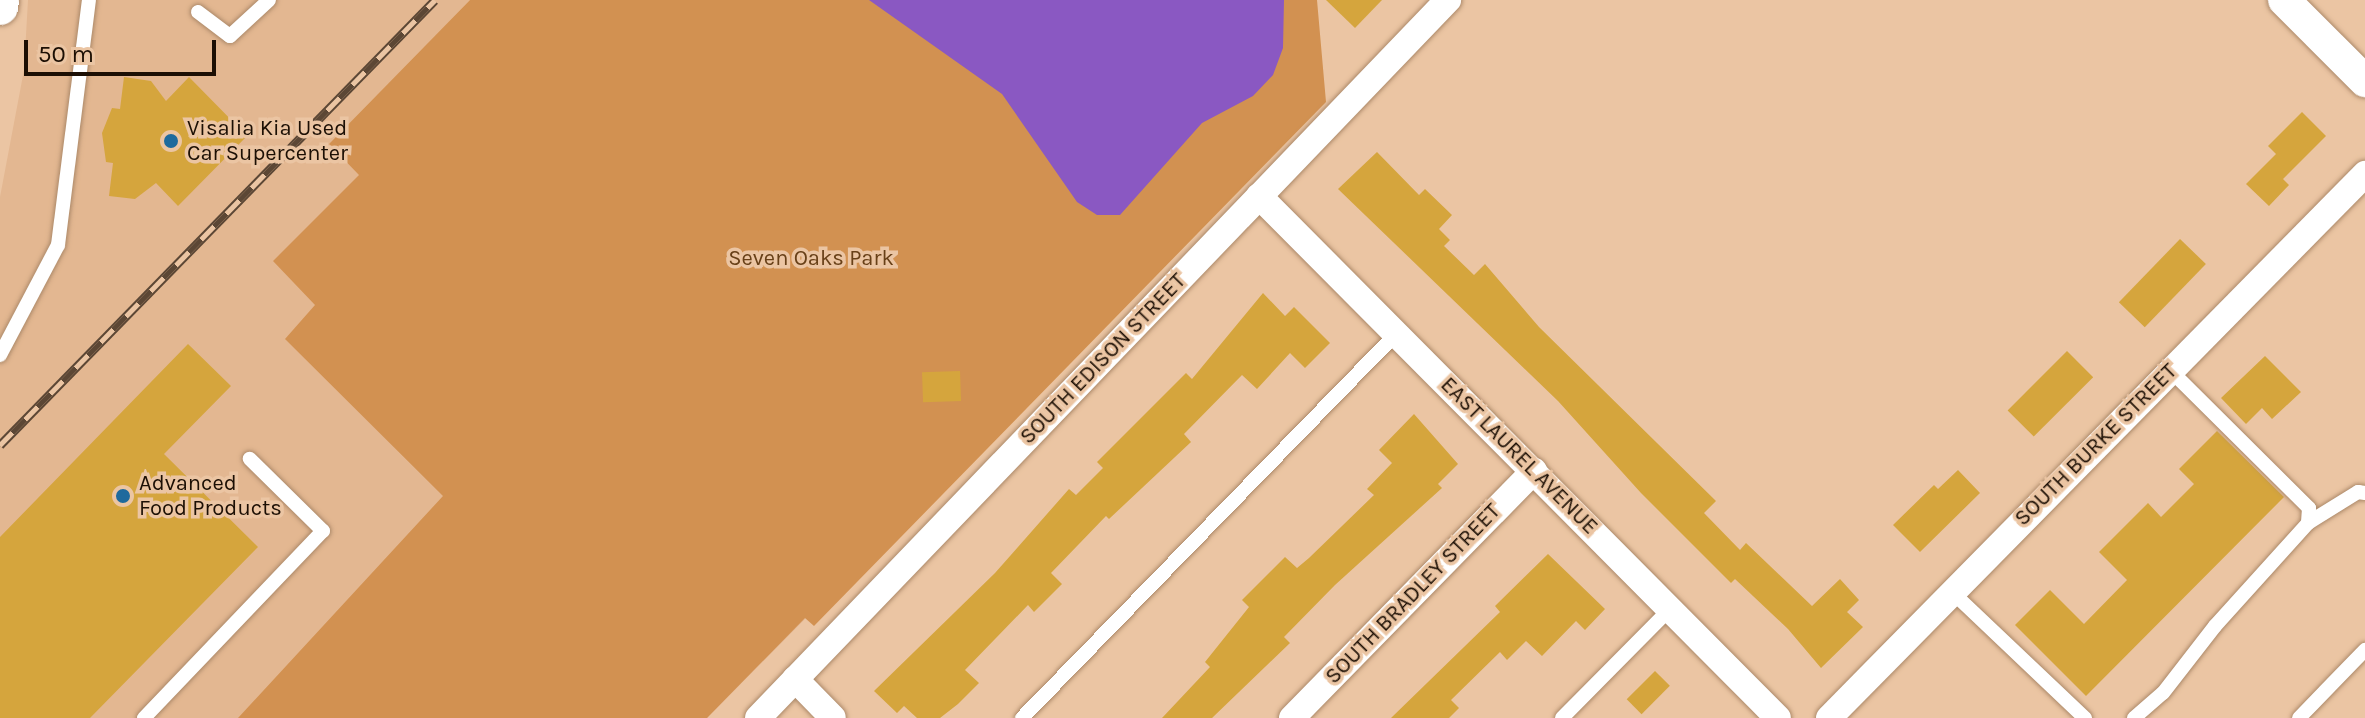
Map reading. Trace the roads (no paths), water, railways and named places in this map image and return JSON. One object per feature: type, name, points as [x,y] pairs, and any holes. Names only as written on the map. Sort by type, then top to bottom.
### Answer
[{"type":"main road","points":[[0,7],[1,0]]},
{"type":"street","name":"SOUTH EDISON STREET","points":[[758,718],[1448,0]]},
{"type":"street","points":[[2284,0],[2365,81]]},
{"type":"street","name":"SOUTH BURKE STREET","points":[[1829,718],[2365,174]]},
{"type":"street","name":"EAST LAUREL AVENUE","points":[[1259,196],[1778,718]]},
{"type":"street","name":"SOUTH BRADLEY STREET","points":[[1292,718],[1534,471]]},
{"type":"street","points":[[795,679],[833,718]]},
{"type":"lane","points":[[0,355],[58,245],[89,0]]},
{"type":"lane","points":[[198,12],[230,36],[269,0]]},
{"type":"lane","points":[[1022,718],[1396,334]]},
{"type":"lane","points":[[2170,370],[2309,508],[2308,523]]},
{"type":"lane","points":[[144,718],[323,531],[250,459]]},
{"type":"lane","points":[[2134,718],[2163,693],[2215,626],[2308,523],[2358,492],[2365,493]]},
{"type":"lane","points":[[1951,591],[2085,718]]},
{"type":"lane","points":[[1562,718],[1671,608]]},
{"type":"lane","points":[[2299,718],[2365,650]]},
{"type":"railway","points":[[0,445],[435,0]]},
{"type":"place","name":"Visalia Kia Used Car Supercenter","points":[[171,141]]},
{"type":"place","name":"Advanced Food Products","points":[[123,496]]},
{"type":"park label","name":"Seven Oaks Park","points":[[811,259]]}]
